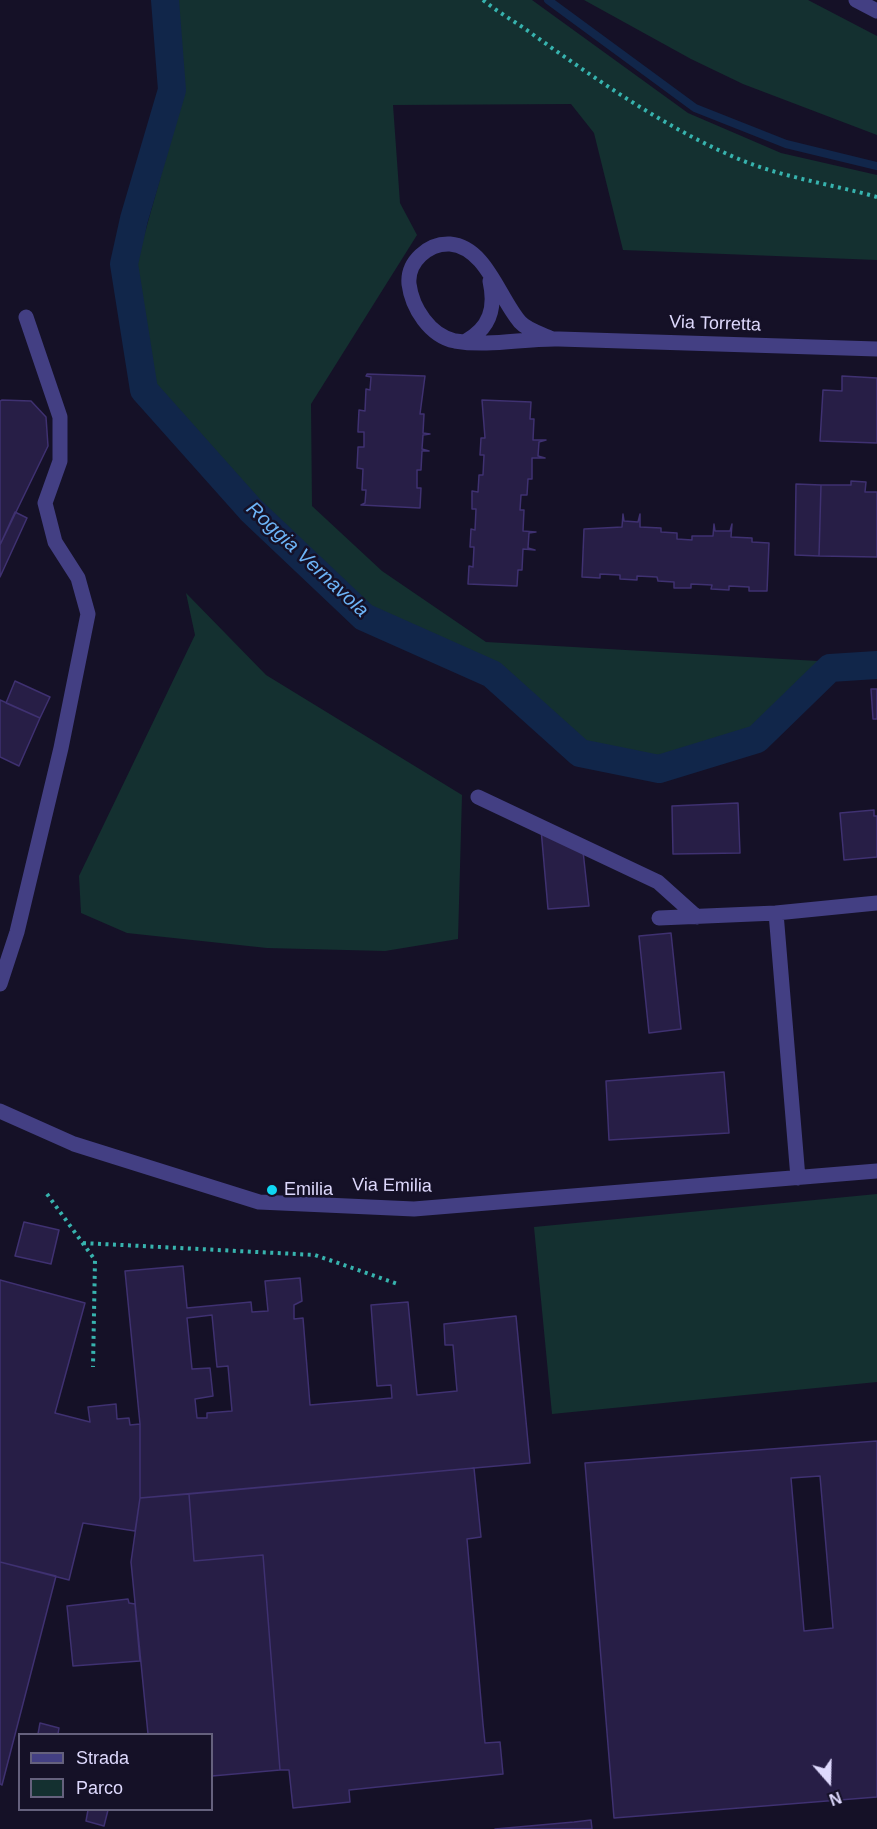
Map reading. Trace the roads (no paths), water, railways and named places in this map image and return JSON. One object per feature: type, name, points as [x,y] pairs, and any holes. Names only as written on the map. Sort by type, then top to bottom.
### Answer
[{"type":"street","points":[[856,0],[877,11]]},
{"type":"street","name":"Via Torretta","points":[[552,339],[522,324],[479,259],[463,247],[447,244],[431,248],[417,258],[411,268],[409,283],[419,313],[440,335],[454,341],[486,344],[552,339],[877,349]]},
{"type":"street","points":[[466,341],[477,335],[487,324],[492,310],[494,296],[489,276]]},
{"type":"street","points":[[0,984],[20,920],[61,748],[88,614],[78,578],[55,542],[45,502],[60,461],[60,417],[26,317]]},
{"type":"street","points":[[478,797],[658,882],[697,916]]},
{"type":"street","points":[[659,918],[776,913],[877,903]]},
{"type":"street","points":[[776,913],[798,1178]]},
{"type":"street","name":"Via Emilia","points":[[0,1111],[74,1144],[259,1202],[414,1209],[877,1171]]},
{"type":"waterway","name":"Roggia Vernavola","points":[[165,0],[172,90],[134,219],[124,264],[144,390],[251,510],[364,617],[492,674],[580,753],[659,769],[757,739],[830,668],[877,665]]},
{"type":"waterway","points":[[548,0],[695,108],[786,144],[877,166]]},
{"type":"place","name":"Emilia","points":[[272,1190]]}]
